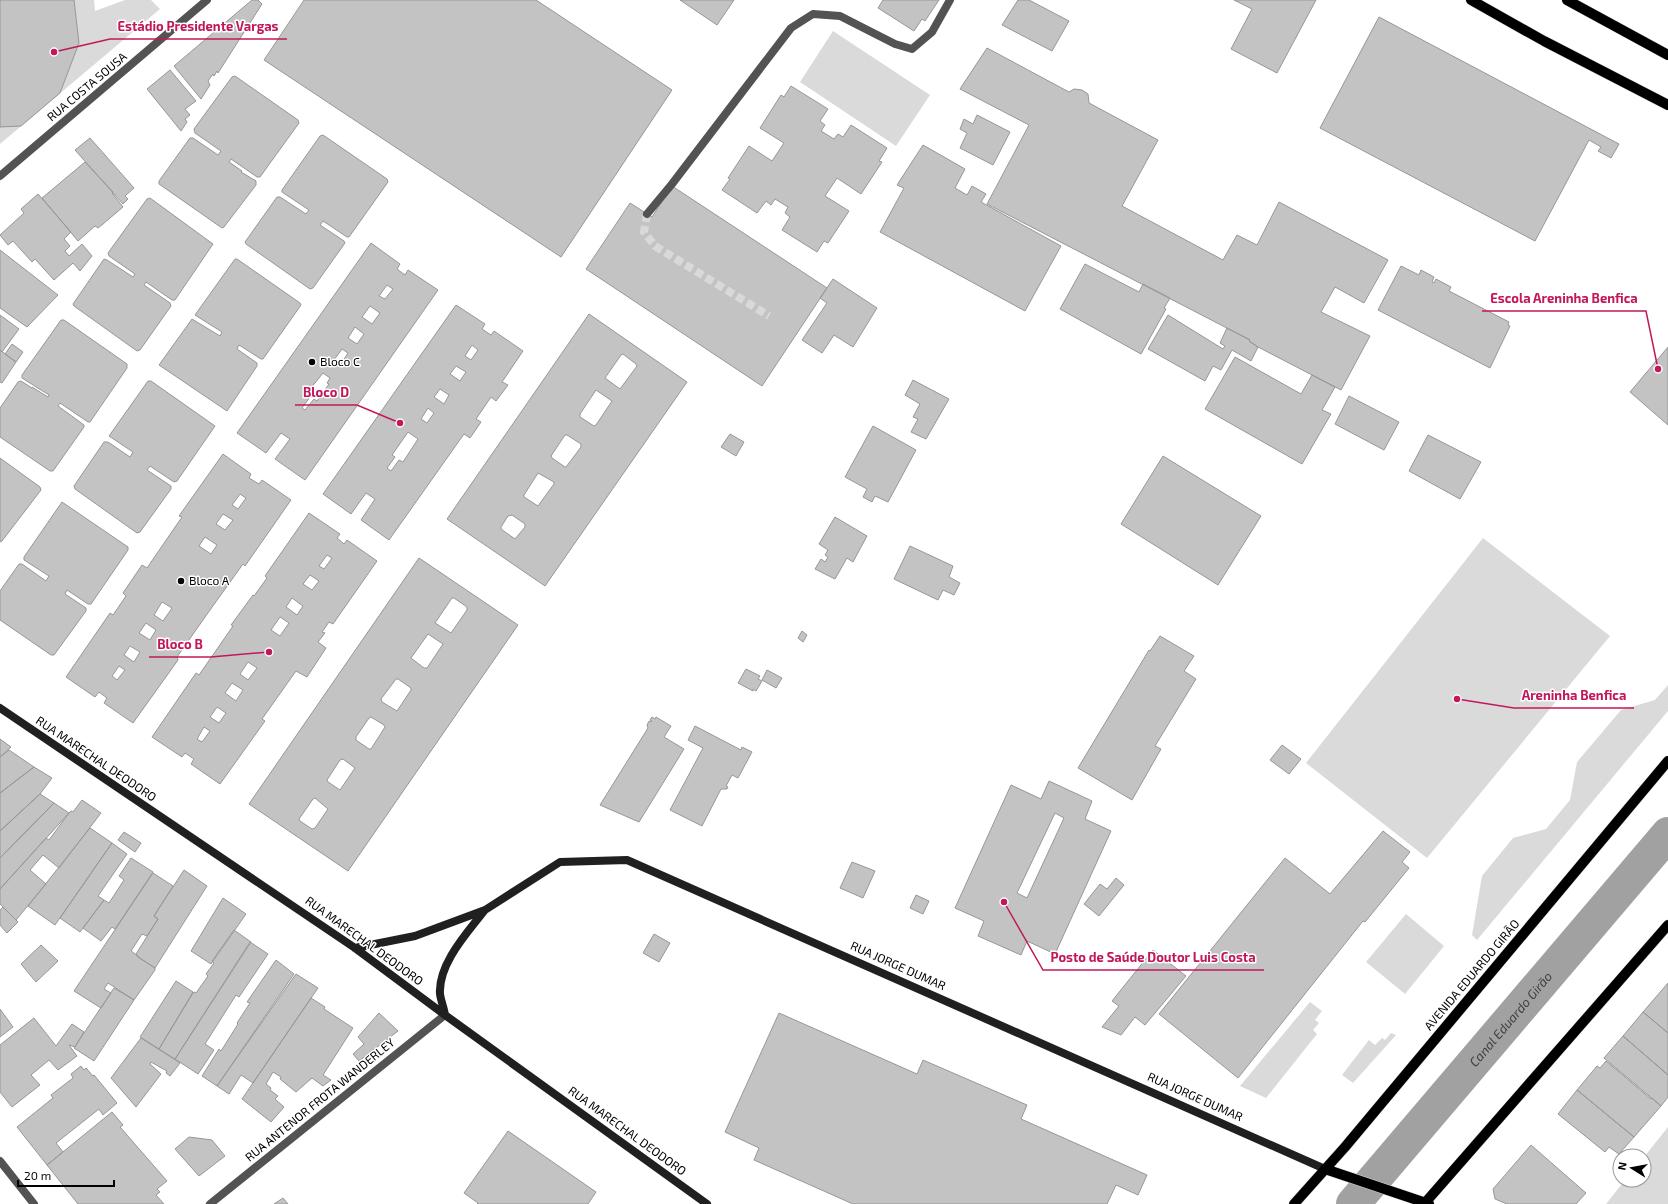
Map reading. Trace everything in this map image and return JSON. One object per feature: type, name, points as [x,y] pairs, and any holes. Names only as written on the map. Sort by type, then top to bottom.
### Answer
[{"type":"main road","points":[[1471,0],[1544,41],[1668,105]]},
{"type":"main road","points":[[1566,0],[1668,55]]},
{"type":"main road","name":"AVENIDA EDUARDO GIRÃO","points":[[1294,1204],[1668,761]]},
{"type":"main road","points":[[1426,1204],[1668,925]]},
{"type":"main road","name":"RUA JORGE DUMAR","points":[[1325,1169],[1426,1204]]},
{"type":"street","name":"RUA COSTA SOUSA","points":[[0,176],[207,0]]},
{"type":"street","points":[[647,214],[672,184],[791,28],[813,14],[840,16],[895,44],[912,49],[932,32],[950,0]]},
{"type":"street","name":"RUA MARECHAL DEODORO","points":[[0,708],[356,948],[445,1015],[707,1204]]},
{"type":"street","name":"RUA JORGE DUMAR","points":[[356,948],[415,936],[485,910],[560,862],[627,860],[1325,1169]]},
{"type":"street","points":[[445,1015],[440,994],[441,982],[445,969],[460,943],[485,910]]},
{"type":"street","name":"RUA ANTENOR FROTA WANDERLEY","points":[[210,1204],[445,1015]]},
{"type":"street","points":[[0,1160],[34,1204]]},
{"type":"shaded area","points":[[0,0],[94,0],[95,11],[125,0],[151,0],[160,9],[0,144]]},
{"type":"shaded area","points":[[833,31],[930,95],[896,146],[800,82]]},
{"type":"shaded area","points":[[1483,538],[1610,636],[1427,858],[1306,763]]},
{"type":"shaded area","points":[[1668,685],[1668,711],[1477,940],[1472,935],[1482,876],[1513,838],[1546,829],[1570,800],[1577,762],[1621,710],[1655,700]]},
{"type":"shaded area","points":[[1406,914],[1444,946],[1405,994],[1366,962]]},
{"type":"shaded area","points":[[1310,1002],[1322,1011],[1315,1020],[1319,1023],[1313,1030],[1317,1034],[1266,1098],[1240,1086]]},
{"type":"shaded area","points":[[1391,1033],[1396,1035],[1353,1083],[1342,1075],[1369,1040],[1375,1045],[1382,1038],[1385,1040]]},
{"type":"shaded area","points":[[1668,1127],[1668,1204],[1606,1204],[1619,1188],[1652,1188],[1651,1148]]},
{"type":"building","points":[[0,0],[74,0],[79,43],[60,93],[21,126],[0,127]]},
{"type":"building","points":[[252,0],[258,0],[262,4],[218,73],[217,71],[214,76],[213,74],[208,81],[210,85],[201,99],[174,66]]},
{"type":"building","points":[[304,0],[536,0],[672,90],[561,257],[264,60]]},
{"type":"building","points":[[680,0],[734,0],[717,25]]},
{"type":"building","points":[[883,0],[939,0],[925,21],[922,19],[914,31],[878,8]]},
{"type":"building","points":[[1018,0],[1029,0],[1069,21],[1052,51],[1002,25]]},
{"type":"building","points":[[1234,0],[1316,0],[1277,73],[1231,49],[1252,9]]},
{"type":"building","points":[[1379,17],[1619,144],[1611,158],[1598,151],[1601,147],[1589,140],[1535,241],[1320,128]]},
{"type":"building","points":[[987,48],[1069,92],[1074,89],[1082,90],[1088,94],[1089,103],[1158,140],[1122,206],[1223,260],[1237,235],[1257,245],[1279,202],[1388,260],[1364,303],[1335,287],[1321,312],[1370,336],[1341,390],[1258,347],[1249,341],[1250,340],[987,204],[1029,125],[960,89]]},
{"type":"building","points":[[170,70],[196,101],[185,109],[190,115],[185,119],[187,122],[181,131],[147,89]]},
{"type":"building","points":[[235,76],[298,120],[299,123],[260,177],[257,177],[231,159],[229,162],[242,171],[241,172],[256,181],[256,185],[222,228],[159,184],[159,181],[190,138],[193,138],[218,155],[221,151],[195,133],[194,129],[232,77]]},
{"type":"building","points":[[791,86],[828,109],[820,121],[825,125],[821,131],[834,139],[838,134],[843,137],[851,125],[887,148],[879,161],[882,162],[861,194],[837,178],[825,196],[849,211],[828,243],[824,241],[817,252],[782,230],[790,217],[785,213],[788,207],[775,199],[771,205],[766,201],[757,213],[722,190],[749,146],[772,161],[784,143],[760,128],[781,95],[784,97]]},
{"type":"building","points":[[977,115],[1010,132],[993,165],[960,148],[967,133],[960,129],[964,119],[973,124]]},
{"type":"building","points":[[323,135],[387,179],[388,182],[349,237],[323,221],[320,225],[345,243],[313,288],[310,289],[245,242],[277,197],[280,197],[306,214],[309,210],[282,192],[282,190],[320,136]]},
{"type":"building","points":[[90,138],[134,188],[125,196],[128,199],[123,204],[75,150]]},
{"type":"building","points":[[923,145],[965,169],[955,188],[967,195],[972,186],[986,194],[981,202],[1061,246],[1025,311],[880,232],[904,188],[897,185]]},
{"type":"building","points":[[85,162],[113,192],[112,193],[123,207],[98,228],[95,226],[78,241],[42,198]]},
{"type":"building","points":[[672,186],[827,288],[762,386],[586,269],[630,203],[652,217]]},
{"type":"building","points":[[38,194],[71,232],[64,239],[70,246],[65,251],[69,256],[82,244],[92,256],[80,271],[73,263],[54,280],[35,259],[32,262],[13,241],[8,245],[0,235],[24,213],[21,209]]},
{"type":"building","points":[[150,198],[213,244],[175,300],[172,300],[146,282],[144,285],[170,303],[171,306],[140,350],[137,351],[73,304],[104,259],[133,277],[135,274],[109,256],[108,253],[147,199]]},
{"type":"building","name":"Bloco C","points":[[371,243],[400,264],[397,269],[405,275],[408,270],[438,290],[305,480],[275,459],[290,439],[281,433],[266,453],[237,433]],"holes":[[[387,285],[393,289],[385,299],[379,296]],[[370,306],[380,313],[372,324],[362,317]],[[355,327],[364,334],[357,344],[348,338]],[[342,349],[348,353],[341,364],[334,360]],[[323,373],[330,378],[327,383],[329,384],[317,401],[314,399],[305,410],[302,408],[310,397],[306,394]]]},
{"type":"building","points":[[0,250],[58,295],[27,327],[0,308]]},
{"type":"building","points":[[235,259],[301,305],[263,359],[239,345],[237,349],[257,363],[257,366],[227,411],[159,365],[192,319],[220,336],[222,332],[195,315]]},
{"type":"building","points":[[1085,264],[1139,292],[1143,284],[1170,298],[1164,308],[1166,309],[1141,354],[1060,309]]},
{"type":"building","points":[[1401,266],[1419,275],[1421,270],[1434,277],[1432,282],[1434,283],[1436,279],[1451,287],[1449,291],[1509,322],[1508,325],[1510,326],[1490,368],[1378,310]]},
{"type":"building","points":[[833,279],[877,308],[853,347],[834,335],[822,353],[802,340],[827,303],[820,298]]},
{"type":"building","points":[[456,305],[485,324],[482,329],[491,335],[494,331],[523,351],[502,382],[508,385],[496,401],[491,397],[476,419],[481,422],[470,438],[464,434],[389,540],[361,520],[375,499],[366,493],[351,514],[323,494]],"holes":[[[472,345],[478,350],[471,360],[465,356]],[[456,366],[466,372],[460,381],[450,374]],[[440,389],[449,395],[444,404],[434,397]],[[428,408],[434,413],[427,423],[421,419]],[[408,432],[418,439],[403,462],[399,460],[391,471],[387,468],[395,457],[392,455]]]},
{"type":"building","points":[[589,314],[687,382],[545,586],[447,519]],"holes":[[[623,354],[637,366],[620,389],[605,378]],[[596,390],[612,401],[594,426],[580,417],[580,414]],[[565,435],[581,444],[581,447],[566,467],[551,456]],[[538,473],[554,482],[538,506],[524,497]],[[512,515],[525,524],[525,527],[515,539],[501,529],[508,516]]]},
{"type":"building","points":[[0,315],[19,329],[2,352],[0,350]]},
{"type":"building","points":[[1168,315],[1223,349],[1225,346],[1220,343],[1227,328],[1250,340],[1249,341],[1258,347],[1251,361],[1232,350],[1221,370],[1213,366],[1205,381],[1148,349]]},
{"type":"building","points":[[61,320],[64,320],[127,364],[127,368],[90,422],[60,403],[58,406],[84,425],[84,427],[53,471],[50,471],[0,437],[0,408],[18,382],[21,381],[48,397],[49,395],[22,378],[22,375]]},
{"type":"building","points":[[12,344],[23,352],[16,362],[5,354]]},
{"type":"building","points":[[1668,347],[1668,425],[1630,392]]},
{"type":"building","points":[[0,350],[16,362],[2,383],[0,382]]},
{"type":"building","points":[[1235,357],[1301,394],[1312,375],[1335,387],[1322,410],[1331,414],[1302,464],[1205,409]]},
{"type":"building","points":[[913,380],[949,399],[926,439],[911,432],[918,419],[913,417],[920,404],[905,395]]},
{"type":"building","points":[[148,381],[151,381],[215,426],[177,481],[174,482],[150,466],[147,470],[171,486],[171,489],[140,532],[137,533],[75,489],[74,486],[104,442],[108,442],[130,457],[133,452],[109,436]]},
{"type":"building","points":[[1349,396],[1399,422],[1384,450],[1335,424]]},
{"type":"building","points":[[873,426],[916,450],[888,502],[875,496],[872,502],[863,497],[867,489],[845,477]]},
{"type":"building","points":[[730,434],[744,442],[736,456],[721,447]]},
{"type":"building","points":[[1428,435],[1481,462],[1460,499],[1409,471]]},
{"type":"building","name":"Bloco A","points":[[223,454],[251,474],[249,478],[259,484],[262,480],[291,500],[245,566],[243,564],[210,610],[177,657],[178,660],[133,723],[104,703],[107,698],[99,692],[95,697],[66,677],[110,613],[113,615],[126,596],[123,593],[142,565],[147,568],[182,517],[179,516]],"holes":[[[240,494],[246,498],[238,509],[232,505]],[[223,514],[233,520],[225,530],[216,524]],[[205,537],[217,545],[211,554],[199,546]],[[162,602],[172,608],[163,621],[154,615]],[[146,623],[156,630],[150,640],[139,633]],[[130,646],[140,652],[134,662],[124,655]],[[119,666],[125,670],[117,680],[112,676]]]},
{"type":"building","points":[[1163,456],[1261,516],[1218,585],[1121,524]]},
{"type":"building","points":[[0,458],[40,487],[41,490],[0,542]]},
{"type":"building","points":[[62,502],[128,547],[128,550],[91,604],[88,604],[67,590],[65,594],[86,608],[86,611],[54,655],[51,655],[0,620],[0,591],[19,564],[22,564],[46,581],[49,576],[24,560],[24,557]]},
{"type":"building","points":[[309,513],[340,534],[337,538],[344,544],[347,540],[377,561],[333,624],[329,622],[322,632],[325,633],[318,642],[326,648],[307,677],[296,671],[262,719],[265,721],[220,784],[191,764],[194,759],[185,753],[182,757],[152,737],[196,673],[199,675],[233,626],[231,625],[267,578],[265,576]],"holes":[[[327,555],[332,558],[324,569],[319,566]],[[310,575],[319,581],[312,590],[303,584]],[[292,598],[303,606],[297,615],[286,607]],[[280,617],[289,623],[280,636],[271,630]],[[248,662],[257,668],[248,680],[240,674]],[[232,683],[243,690],[236,701],[225,693]],[[217,707],[226,713],[219,723],[210,717]],[[204,727],[210,731],[202,742],[197,739]]]},
{"type":"building","points":[[835,517],[867,536],[853,562],[847,558],[835,579],[815,569],[821,559],[825,562],[828,557],[825,555],[828,550],[819,544]]},
{"type":"building","points":[[910,546],[953,566],[949,577],[960,583],[954,595],[943,590],[938,600],[894,579]]},
{"type":"building","points":[[419,558],[518,625],[348,871],[249,804]],"holes":[[[452,598],[467,607],[467,610],[451,633],[435,623]],[[428,634],[443,644],[427,668],[424,668],[411,658]],[[396,679],[411,688],[397,711],[382,702],[381,699]],[[371,717],[385,727],[371,749],[356,740],[356,737]],[[343,759],[355,768],[340,790],[327,780],[340,760]],[[315,798],[328,809],[315,828],[312,829],[299,819]]]},
{"type":"building","points":[[802,631],[807,635],[803,642],[798,638]]},
{"type":"building","points":[[1160,636],[1194,656],[1184,671],[1196,679],[1155,746],[1161,749],[1132,800],[1078,768],[1149,650],[1150,651]]},
{"type":"building","points":[[746,669],[760,676],[758,679],[762,681],[756,691],[753,689],[753,691],[738,683]]},
{"type":"building","points":[[767,670],[782,678],[776,688],[762,680]]},
{"type":"building","points":[[652,717],[655,719],[656,717],[671,726],[664,737],[684,749],[639,822],[600,805],[648,728],[647,725],[649,721],[652,721],[650,720]]},
{"type":"building","points":[[695,726],[741,750],[742,747],[752,752],[738,778],[732,775],[726,786],[728,787],[727,789],[721,789],[702,826],[670,810],[703,748],[688,740]]},
{"type":"building","points":[[0,739],[11,747],[0,757]]},
{"type":"building","points":[[1282,745],[1301,759],[1289,774],[1270,760]]},
{"type":"building","points":[[9,750],[34,767],[0,793],[0,757]]},
{"type":"building","points":[[34,767],[52,778],[40,794],[0,831],[0,793]]},
{"type":"building","points":[[1049,781],[1092,801],[1085,819],[1111,831],[1055,954],[1027,941],[1021,955],[978,936],[984,921],[955,908],[1011,785],[1041,799]],"holes":[[[1055,813],[1064,818],[1027,898],[1017,893]]]},
{"type":"building","points":[[40,794],[54,803],[0,858],[0,831]]},
{"type":"building","points":[[82,800],[101,813],[59,868],[43,855],[30,870],[46,884],[16,920],[0,904],[0,889],[46,838],[49,840],[69,813],[71,811],[73,812]]},
{"type":"building","points":[[54,803],[69,813],[0,889],[0,858]]},
{"type":"building","points":[[90,828],[112,843],[55,925],[28,906]]},
{"type":"building","points":[[1383,831],[1410,852],[1402,862],[1409,868],[1365,922],[1363,921],[1238,1078],[1159,1014],[1285,858],[1330,894]]},
{"type":"building","points":[[124,832],[141,843],[135,852],[118,840]]},
{"type":"building","points":[[112,843],[127,854],[98,896],[104,900],[80,932],[60,918]]},
{"type":"building","points":[[131,858],[153,872],[115,929],[112,927],[101,941],[83,928],[104,900],[109,903],[124,880],[119,876]]},
{"type":"building","points":[[852,862],[875,871],[863,898],[840,888]]},
{"type":"building","points":[[184,870],[207,886],[155,968],[138,957],[136,954],[158,919],[154,916]]},
{"type":"building","points":[[153,873],[173,886],[154,916],[158,919],[147,936],[142,934],[131,951],[155,968],[155,970],[134,1000],[108,983],[104,989],[111,993],[101,1008],[74,991]]},
{"type":"building","points":[[1116,878],[1124,885],[1099,916],[1084,904],[1100,884],[1107,889]]},
{"type":"building","points":[[916,895],[929,901],[923,914],[910,908]]},
{"type":"building","points":[[223,898],[246,914],[211,964],[191,951]]},
{"type":"building","points":[[3,907],[18,922],[7,933],[0,925],[0,910]]},
{"type":"building","points":[[234,930],[251,942],[175,1059],[159,1049],[193,993],[196,993],[208,976],[206,974],[214,963],[212,961]]},
{"type":"building","points":[[654,934],[670,943],[659,962],[643,953]]},
{"type":"building","points":[[250,942],[268,954],[239,997],[236,995],[205,1044],[214,1050],[198,1074],[175,1059]]},
{"type":"building","points":[[41,945],[58,961],[36,982],[21,964]]},
{"type":"building","points":[[1153,950],[1186,976],[1145,1025],[1135,1017],[1121,1035],[1102,1027],[1119,1006],[1112,1001]]},
{"type":"building","points":[[276,960],[294,974],[217,1086],[202,1076],[219,1049],[221,1051],[250,1003],[247,1002]]},
{"type":"building","points":[[296,974],[318,988],[253,1083],[241,1075],[229,1094],[217,1086]]},
{"type":"building","points":[[176,981],[193,992],[159,1049],[140,1037]]},
{"type":"building","points":[[1668,983],[1668,1033],[1643,1012]]},
{"type":"building","points":[[114,988],[134,1000],[94,1061],[74,1048]]},
{"type":"building","points":[[311,998],[325,1007],[324,1009],[353,1028],[323,1075],[331,1080],[323,1086],[312,1078],[296,1092],[280,1079],[281,1077],[273,1072],[266,1084],[271,1088],[270,1090],[278,1096],[275,1099],[284,1107],[271,1122],[242,1099]]},
{"type":"building","points":[[0,1009],[13,1027],[0,1037]]},
{"type":"building","points":[[1643,1012],[1668,1033],[1668,1075],[1623,1036]]},
{"type":"building","points":[[379,1013],[398,1031],[359,1061],[353,1054],[364,1044],[358,1037]]},
{"type":"building","points":[[779,1013],[917,1074],[923,1060],[1027,1105],[1021,1119],[1147,1175],[1138,1195],[1116,1185],[1107,1204],[853,1204],[754,1160],[759,1148],[725,1132]]},
{"type":"building","points":[[34,1018],[56,1046],[72,1024],[84,1032],[75,1047],[69,1045],[77,1056],[58,1070],[49,1060],[31,1075],[40,1085],[12,1107],[0,1092],[0,1045]]},
{"type":"building","points":[[1623,1036],[1668,1075],[1668,1097],[1661,1106],[1604,1058]]},
{"type":"building","points":[[141,1038],[180,1063],[170,1076],[166,1073],[167,1071],[151,1062],[150,1064],[161,1074],[136,1107],[111,1078]]},
{"type":"building","points":[[1606,1061],[1661,1106],[1634,1137],[1577,1090],[1597,1066],[1600,1068]]},
{"type":"building","points":[[81,1066],[84,1070],[86,1068],[93,1076],[94,1075],[117,1103],[103,1115],[99,1109],[56,1143],[63,1152],[47,1165],[17,1127],[53,1098],[51,1095],[73,1078],[71,1074]]},
{"type":"building","points":[[1577,1090],[1634,1137],[1624,1148],[1612,1149],[1609,1147],[1605,1152],[1558,1114]]},
{"type":"building","points":[[112,1112],[123,1125],[120,1127],[167,1181],[157,1189],[160,1192],[156,1195],[164,1204],[78,1204],[47,1165]]},
{"type":"building","points":[[508,1131],[596,1192],[588,1204],[477,1204],[478,1203],[464,1193]]},
{"type":"building","points":[[189,1137],[212,1140],[225,1156],[199,1176],[175,1149]]},
{"type":"building","points":[[1531,1145],[1586,1193],[1576,1204],[1507,1204],[1495,1199],[1493,1189]]},
{"type":"building","points":[[283,1198],[288,1204],[274,1204]]},
{"type":"waterway","name":"Canal Eduardo Girão","points":[[1353,1204],[1668,834]]},
{"type":"tunnel","points":[[647,214],[644,232],[655,246],[769,316]]},
{"type":"place","name":"Estádio Presidente Vargas","points":[[54,52]]},
{"type":"place","name":"Bloco C","points":[[312,362]]},
{"type":"place","name":"Escola Areninha Benfica","points":[[1658,369]]},
{"type":"place","name":"Bloco D","points":[[400,423]]},
{"type":"place","name":"Bloco A","points":[[181,581]]},
{"type":"place","name":"Bloco B","points":[[269,652]]},
{"type":"place","name":"Areninha Benfica","points":[[1457,699]]},
{"type":"place","name":"Posto de Saúde Doutor Luis Costa","points":[[1004,902]]}]
